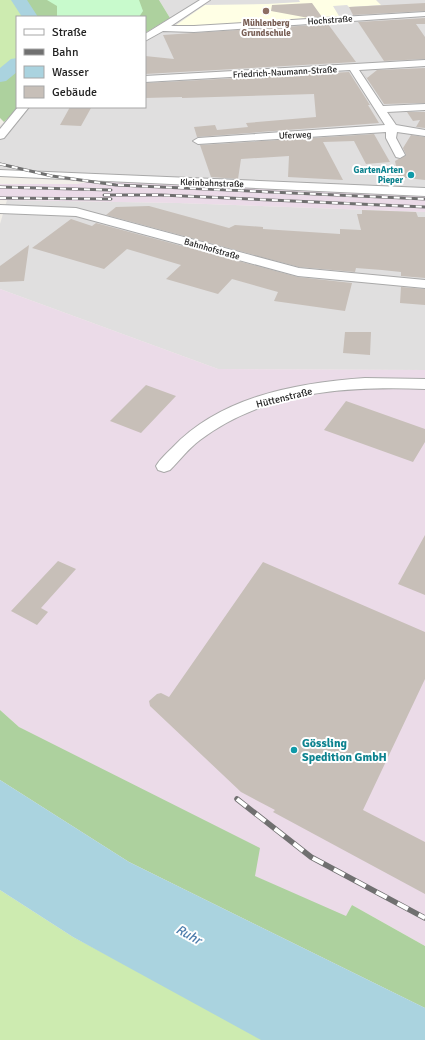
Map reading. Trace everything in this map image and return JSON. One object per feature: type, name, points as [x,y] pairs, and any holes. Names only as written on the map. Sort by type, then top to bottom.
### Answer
[{"type":"street","points":[[146,37],[206,0]]},
{"type":"street","name":"Hochstraße","points":[[163,28],[194,29],[425,14]]},
{"type":"street","name":"Friedrich-Naumann-Straße","points":[[146,79],[425,63]]},
{"type":"street","points":[[353,68],[392,128],[391,138],[400,155]]},
{"type":"street","points":[[381,109],[425,106]]},
{"type":"street","points":[[0,136],[12,118],[23,108]]},
{"type":"street","name":"Uferweg","points":[[198,141],[392,128],[425,133]]},
{"type":"street","name":"Kleinbahnstraße","points":[[0,174],[425,192]]},
{"type":"street","name":"Bahnhofstraße","points":[[0,209],[76,212],[298,272],[339,278],[425,284]]},
{"type":"street","name":"Hüttenstraße","points":[[164,466],[193,437],[222,418],[260,401],[297,391],[338,385],[384,382],[425,384]]},
{"type":"shaded area","points":[[159,0],[425,0],[425,188],[46,173],[0,169],[0,126],[18,108],[146,108],[146,32],[170,18]]},
{"type":"shaded area","name":"Mühlenberg Grundschule","points":[[299,0],[376,0],[381,5],[349,7],[347,5],[333,6],[339,16],[183,27],[176,25],[205,5],[267,4],[300,2]]},
{"type":"shaded area","points":[[95,181],[425,196],[425,212],[178,203],[0,200],[0,184],[77,184]]},
{"type":"shaded area","points":[[7,200],[178,203],[425,212],[425,370],[218,369],[0,289],[0,224]]},
{"type":"shaded area","points":[[0,289],[218,369],[425,370],[425,946],[352,905],[346,917],[254,876],[19,727],[0,710]]},
{"type":"green space","points":[[0,0],[22,0],[31,16],[16,16],[16,65],[0,77]]},
{"type":"green space","points":[[22,0],[159,0],[170,18],[146,32],[146,16],[31,16]]},
{"type":"green space","points":[[47,0],[139,0],[143,11],[140,16],[57,16],[57,6]]},
{"type":"green space","points":[[16,65],[16,108],[18,108],[4,122],[0,118],[0,77]]},
{"type":"green space","points":[[0,710],[19,727],[260,848],[255,876],[346,916],[352,905],[425,946],[425,1008],[129,862],[0,780]]},
{"type":"green space","points":[[0,890],[73,937],[268,1040],[0,1040]]},
{"type":"water","name":"Ruhr","points":[[0,780],[129,862],[425,1008],[425,1040],[261,1040],[73,937],[0,890]]},
{"type":"building","points":[[312,3],[322,17],[309,18],[271,11],[272,5]]},
{"type":"building","points":[[425,3],[425,11],[353,15],[349,7]]},
{"type":"building","points":[[425,18],[425,24],[416,24],[425,37],[425,59],[384,61],[358,22]]},
{"type":"building","points":[[328,24],[356,62],[146,74],[146,56],[174,59],[163,35]]},
{"type":"building","points":[[425,68],[425,103],[384,104],[362,71],[367,78],[377,70]]},
{"type":"building","points":[[349,72],[370,105],[368,105],[379,123],[197,137],[194,127],[215,125],[217,130],[248,127],[246,123],[316,117],[314,94],[146,98],[146,83]]},
{"type":"building","points":[[69,108],[91,108],[81,126],[60,125]]},
{"type":"building","points":[[407,112],[425,112],[425,128],[416,127],[420,120],[413,121]]},
{"type":"building","points":[[374,134],[390,162],[366,164],[354,141],[323,142],[343,180],[288,177],[289,156],[241,159],[238,179],[211,177],[200,145]]},
{"type":"building","points":[[411,135],[425,137],[425,180],[398,177],[395,161],[406,155],[403,148]]},
{"type":"building","points":[[149,206],[229,228],[235,225],[263,227],[263,229],[340,234],[340,229],[361,230],[357,214],[362,214],[362,210],[416,212],[418,217],[425,217],[425,278],[401,276],[401,272],[382,270],[356,268],[355,272],[299,267],[106,215],[116,207]]},
{"type":"building","points":[[71,219],[92,226],[96,223],[298,277],[352,283],[345,311],[274,301],[278,292],[232,279],[218,294],[166,279],[181,265],[127,249],[104,269],[32,248]]},
{"type":"building","points":[[29,245],[24,281],[0,282],[0,266]]},
{"type":"building","points":[[401,287],[425,289],[425,305],[400,303]]},
{"type":"building","points":[[345,332],[371,332],[370,355],[343,353]]},
{"type":"building","points":[[146,385],[176,396],[141,433],[110,421]]},
{"type":"building","points":[[346,401],[425,429],[425,442],[413,462],[324,430]]},
{"type":"building","points":[[425,535],[425,595],[398,584]]},
{"type":"building","points":[[58,561],[76,569],[41,608],[48,612],[37,625],[11,611]]},
{"type":"building","name":"Gössling Spedition GmbH","points":[[263,562],[425,632],[425,679],[363,810],[425,842],[425,894],[273,812],[275,810],[241,792],[150,706],[149,701],[157,694],[161,693],[169,697]]},
{"type":"waterway","points":[[19,0],[29,16]]},
{"type":"waterway","points":[[0,77],[16,64]]},
{"type":"railway","points":[[0,164],[52,176],[116,185],[425,199]]},
{"type":"railway","points":[[0,187],[111,190]]},
{"type":"railway","points":[[104,195],[161,195],[425,207]]},
{"type":"railway","points":[[0,198],[111,199]]},
{"type":"railway","points":[[237,799],[311,857],[425,918]]},
{"type":"place","name":"Mühlenberg Grundschule","points":[[266,11]]},
{"type":"place","name":"GartenArten Pieper","points":[[411,175]]},
{"type":"place","name":"Gössling Spedition GmbH","points":[[294,750]]}]
